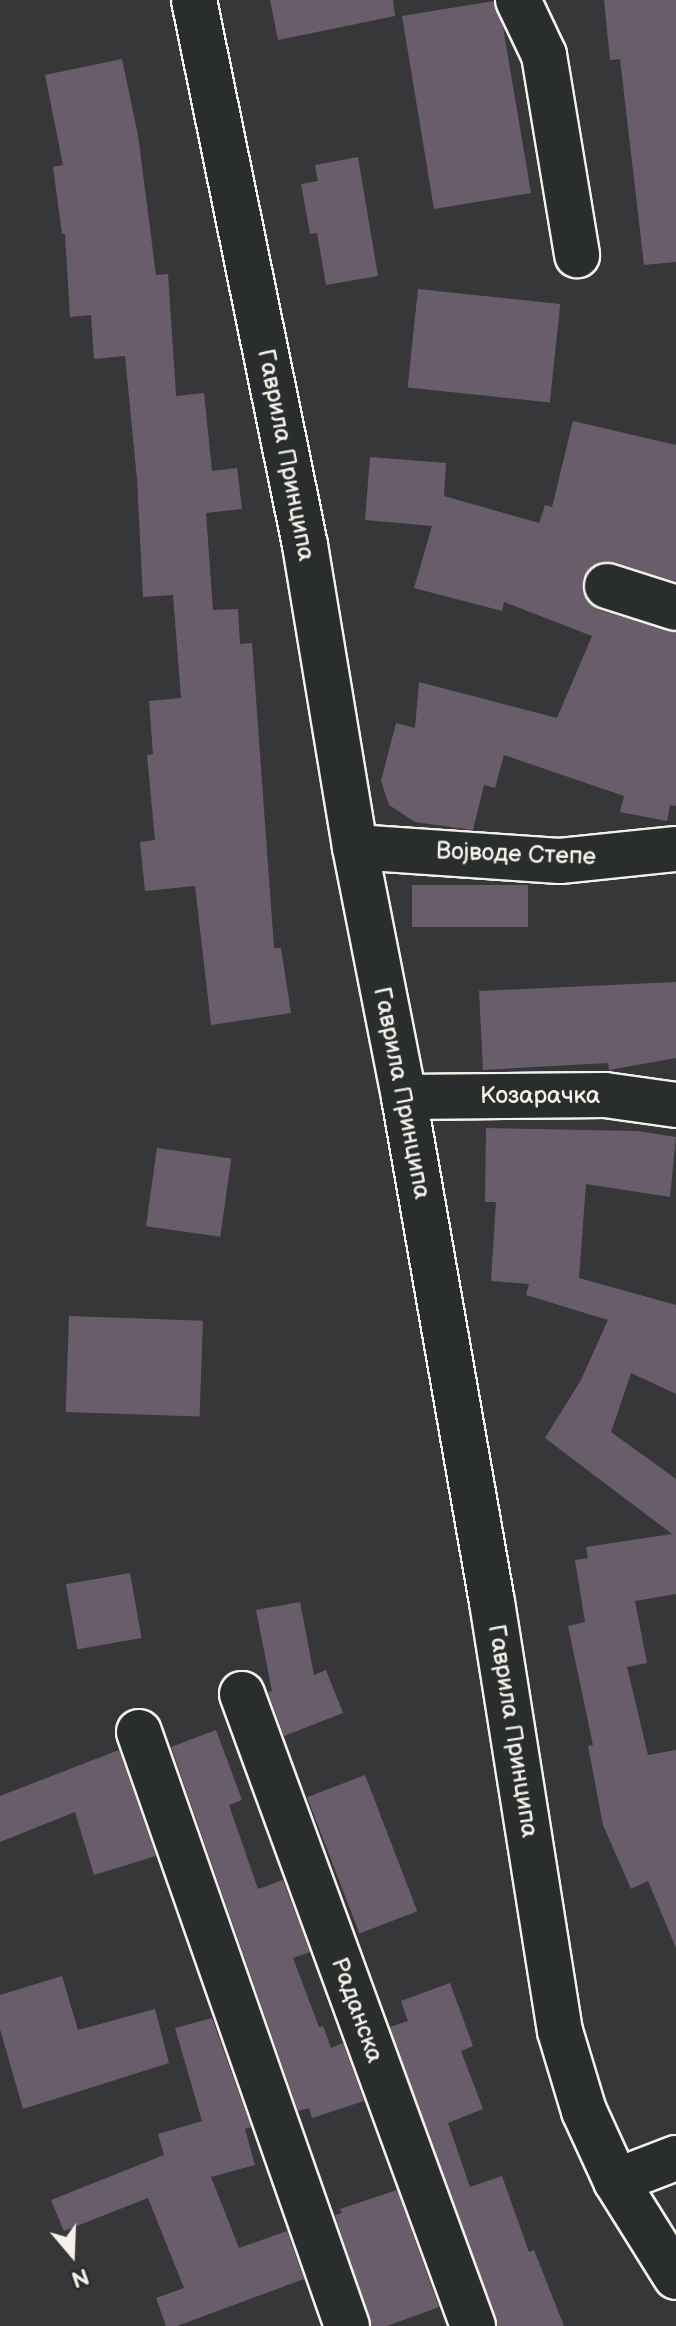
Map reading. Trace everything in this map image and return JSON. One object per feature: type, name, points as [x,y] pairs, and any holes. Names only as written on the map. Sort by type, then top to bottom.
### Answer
[{"type":"street","name":"Гаврила Принципа","points":[[194,0],[305,545],[355,847],[404,1097],[492,1602],[560,2031],[584,2111],[616,2181],[676,2277]]},
{"type":"street","points":[[518,0],[544,55],[577,255]]},
{"type":"street","points":[[607,586],[676,608]]},
{"type":"street","name":"Војводе Степе","points":[[355,847],[560,861],[676,849]]},
{"type":"street","name":"Козарачка","points":[[404,1097],[605,1095],[676,1105]]},
{"type":"street","name":"Раданска","points":[[242,1694],[473,2326]]},
{"type":"street","points":[[139,1732],[347,2326]]},
{"type":"street","points":[[616,2181],[676,2158]]},
{"type":"building","points":[[270,0],[393,0],[395,16],[278,40]]},
{"type":"building","points":[[604,0],[676,0],[676,262],[644,265],[620,59],[610,60]]},
{"type":"building","points":[[494,1],[503,27],[531,193],[434,209],[402,16]]},
{"type":"building","points":[[122,59],[138,135],[156,275],[168,274],[176,396],[204,393],[212,471],[237,468],[242,509],[206,513],[213,610],[238,609],[240,644],[252,643],[274,948],[281,948],[291,1013],[211,1025],[195,886],[145,891],[140,842],[155,840],[147,755],[153,754],[149,701],[181,698],[173,595],[143,597],[137,479],[125,356],[94,359],[91,315],[70,317],[65,234],[62,234],[53,167],[63,165],[45,75]]},
{"type":"building","points":[[358,157],[378,276],[326,285],[317,233],[310,234],[301,184],[318,181],[315,165]]},
{"type":"building","points":[[418,289],[560,304],[550,402],[408,387]]},
{"type":"building","points":[[573,421],[676,445],[676,582],[602,562],[590,568],[583,579],[582,591],[588,602],[599,610],[676,632],[676,806],[670,805],[667,821],[620,812],[624,796],[504,755],[495,788],[484,785],[473,830],[415,822],[389,805],[381,781],[396,723],[415,728],[419,682],[557,718],[592,636],[504,602],[502,611],[414,588],[432,526],[365,520],[370,457],[446,463],[444,496],[539,523],[545,505],[552,507]]},
{"type":"building","points":[[412,885],[528,885],[528,927],[412,927]]},
{"type":"building","points":[[676,982],[676,1058],[609,1070],[608,1063],[483,1070],[479,991]]},
{"type":"building","points":[[486,1128],[637,1131],[676,1137],[670,1197],[586,1184],[579,1278],[676,1305],[676,1394],[631,1373],[611,1432],[676,1479],[676,1594],[635,1601],[647,1663],[627,1667],[648,1755],[676,1750],[676,1948],[648,1881],[631,1889],[603,1825],[588,1746],[593,1745],[568,1626],[585,1622],[575,1560],[588,1558],[586,1547],[672,1534],[545,1438],[581,1380],[608,1320],[526,1295],[529,1284],[491,1281],[496,1202],[485,1202]]},
{"type":"building","points":[[157,1148],[231,1158],[220,1237],[146,1226]]},
{"type":"building","points":[[69,1316],[203,1321],[200,1417],[66,1412]]},
{"type":"building","points":[[130,1573],[141,1638],[77,1649],[66,1584]]},
{"type":"building","points":[[300,1602],[314,1675],[326,1670],[343,1713],[284,1736],[268,1692],[272,1691],[256,1610]]},
{"type":"building","points":[[216,1730],[242,1800],[229,1805],[258,1889],[283,1880],[310,1952],[293,1958],[319,2027],[323,2026],[331,2048],[343,2043],[364,2101],[312,2118],[309,2108],[298,2111],[171,1747]]},
{"type":"building","points":[[119,1750],[156,1856],[94,1875],[75,1812],[0,1842],[0,1796]]},
{"type":"building","points":[[365,1775],[417,1911],[359,1934],[307,1797]]},
{"type":"building","points":[[62,1976],[78,2030],[155,2009],[169,2063],[23,2109],[0,2029],[0,1995]]},
{"type":"building","points":[[450,1983],[473,2046],[461,2051],[483,2109],[448,2123],[470,2187],[502,2176],[529,2252],[534,2250],[564,2326],[497,2326],[390,2027],[408,2021],[401,2001]]},
{"type":"building","points":[[212,2018],[251,2127],[245,2129],[255,2165],[211,2177],[239,2248],[287,2231],[304,2279],[177,2326],[166,2326],[156,2298],[184,2288],[148,2198],[64,2231],[51,2200],[164,2155],[158,2134],[202,2121],[175,2028]]},
{"type":"building","points":[[397,2190],[439,2307],[387,2326],[371,2326],[335,2215],[342,2213],[340,2209]]}]
